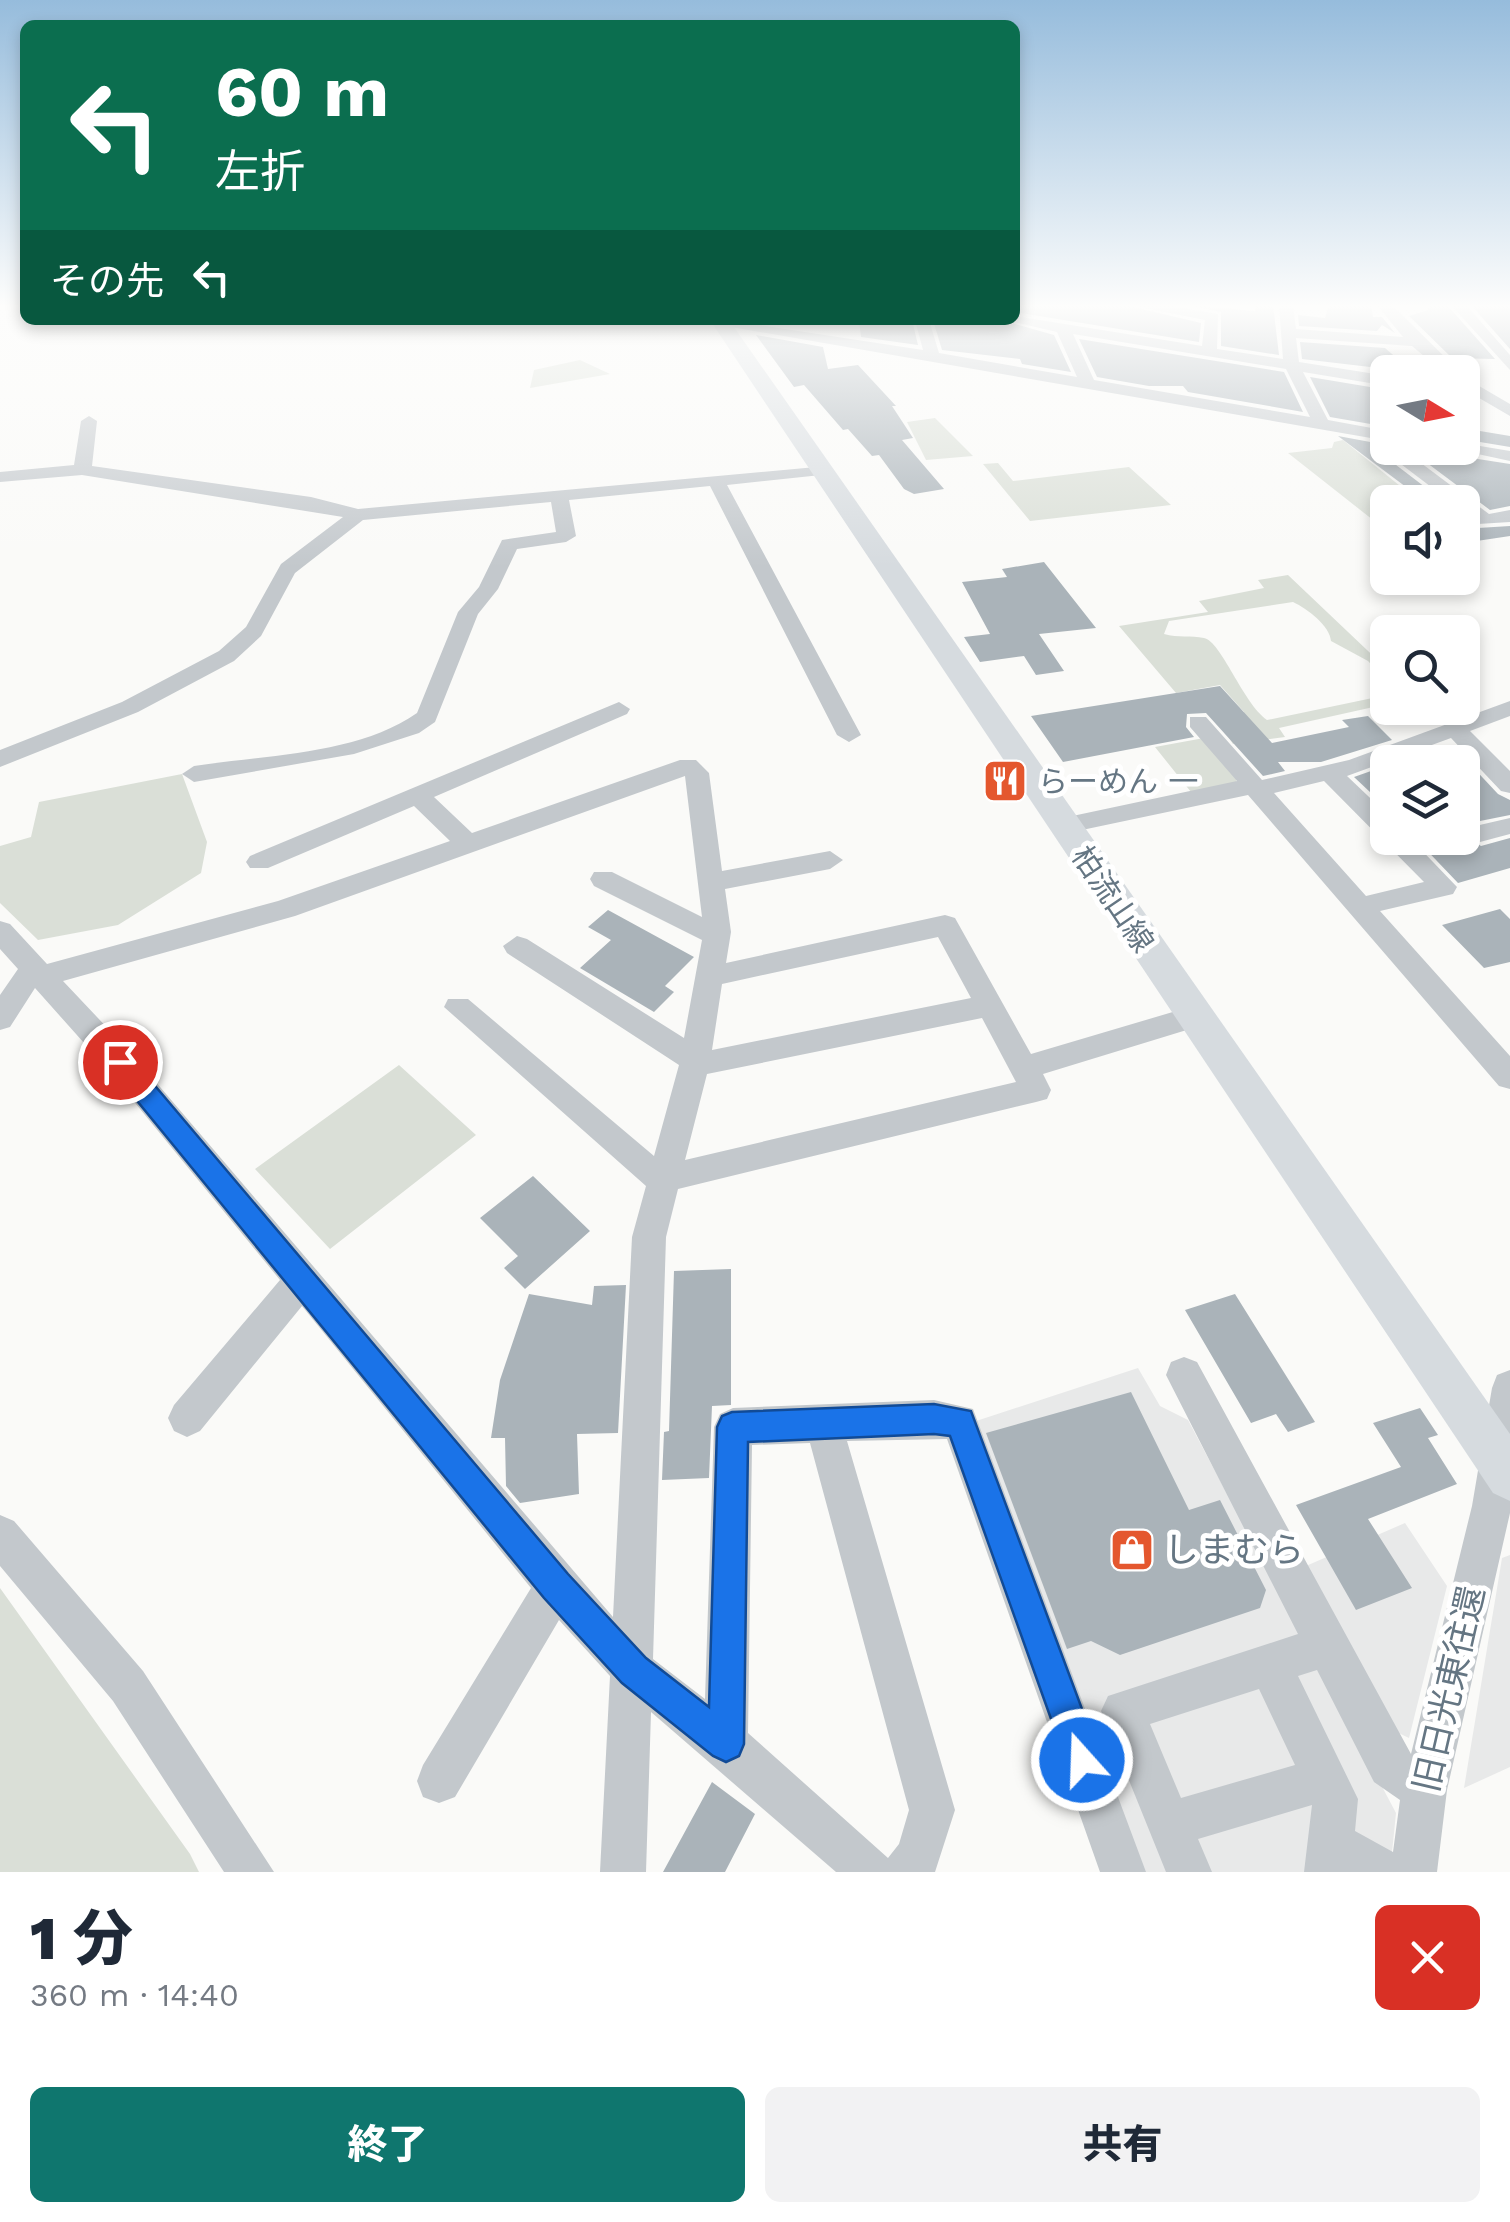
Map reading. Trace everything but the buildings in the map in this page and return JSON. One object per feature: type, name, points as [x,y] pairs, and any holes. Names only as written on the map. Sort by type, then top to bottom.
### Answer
[{"type":"main road","name":"柏流山線","points":[[768,392],[1504,1468]]},
{"type":"street","points":[[1146,392],[1321,423],[1370,436]]},
{"type":"street","points":[[1306,392],[1321,423]]},
{"type":"street","points":[[1480,394],[1510,411]]},
{"type":"street","points":[[82,470],[89,421]]},
{"type":"street","points":[[1480,453],[1506,459]]},
{"type":"street","points":[[0,476],[37,465],[310,503],[358,515],[821,470]]},
{"type":"street","points":[[1416,465],[1440,485]]},
{"type":"street","points":[[717,483],[849,735]]},
{"type":"street","points":[[194,774],[383,740],[417,728],[427,717],[468,612],[488,589],[509,544],[566,536],[560,498]]},
{"type":"street","points":[[0,758],[145,698],[222,658],[258,627],[281,578],[295,563],[358,515]]},
{"type":"street","points":[[1480,517],[1484,520],[1510,516]]},
{"type":"street","points":[[1064,826],[1330,772],[1510,708]]},
{"type":"street","points":[[259,862],[618,710]]},
{"type":"street","points":[[1198,722],[1364,906],[1510,1077]]},
{"type":"street","points":[[1454,728],[1510,785]]},
{"type":"street","points":[[0,1018],[25,971],[285,909],[688,765],[697,773],[718,932],[695,1060],[649,1236],[634,1671],[622,1872]]},
{"type":"street","points":[[1330,772],[1370,812]]},
{"type":"street","points":[[417,795],[469,844]]},
{"type":"street","points":[[1480,834],[1510,826]]},
{"type":"street","points":[[1364,906],[1444,887],[1412,855]]},
{"type":"street","points":[[714,882],[830,860]]},
{"type":"street","points":[[603,879],[707,932],[718,932]]},
{"type":"street","points":[[458,1008],[648,1171],[663,1179],[1036,1090],[945,925],[724,974],[711,972]]},
{"type":"street","points":[[0,931],[25,971],[120,1062],[556,1586],[634,1671],[726,1744],[871,1872]]},
{"type":"street","points":[[518,946],[695,1060],[716,1063],[987,1006]]},
{"type":"street","points":[[1024,1068],[1193,1018]]},
{"type":"street","points":[[187,1418],[302,1281]]},
{"type":"street","points":[[1184,1376],[1390,1766],[1424,1790]]},
{"type":"street","name":"旧日光東往還","points":[[1414,1872],[1424,1790],[1504,1468],[1510,1388]]},
{"type":"street","points":[[726,1744],[732,1427],[960,1422],[1123,1872]]},
{"type":"street","points":[[823,1423],[932,1810],[918,1857],[906,1872]]},
{"type":"street","points":[[0,1535],[128,1686],[251,1872]]},
{"type":"street","points":[[439,1781],[556,1586]]},
{"type":"street","points":[[1190,1872],[1123,1711],[1326,1646]]},
{"type":"street","points":[[1269,1664],[1335,1799],[1329,1857],[1383,1872]]},
{"type":"street","points":[[1170,1824],[1325,1780]]},
{"type":"shaded area","points":[[935,418],[973,456],[926,460],[907,422]]},
{"type":"shaded area","points":[[1343,440],[1399,485],[1370,485],[1370,518],[1288,453],[1332,448],[1334,442]]},
{"type":"shaded area","points":[[998,463],[1013,481],[1129,467],[1171,505],[1030,521],[983,464]]},
{"type":"shaded area","points":[[1288,575],[1370,653],[1370,663],[1331,641],[1317,618],[1293,602],[1169,621],[1164,634],[1211,642],[1267,720],[1370,699],[1370,708],[1279,728],[1285,737],[1233,744],[1229,738],[1244,712],[1220,685],[1176,693],[1119,626],[1208,612],[1199,601],[1264,588],[1258,580]]},
{"type":"shaded area","points":[[1204,738],[1238,777],[1235,784],[1191,792],[1155,747]]},
{"type":"shaded area","points":[[182,774],[207,842],[201,873],[118,925],[38,940],[0,903],[0,846],[31,837],[39,802]]},
{"type":"shaded area","points":[[399,1065],[476,1135],[330,1249],[255,1169]]},
{"type":"shaded area","points":[[1138,1368],[1160,1406],[1188,1420],[1396,1813],[1390,1872],[1138,1872],[970,1423]]},
{"type":"shaded area","points":[[1405,1523],[1447,1586],[1409,1738],[1384,1726],[1299,1569]]},
{"type":"shaded area","points":[[1510,1555],[1510,1767],[1464,1788],[1502,1558]]},
{"type":"shaded area","points":[[0,1588],[190,1854],[199,1872],[0,1872]]},
{"type":"place","name":"らーめん 一","points":[[1005,781]]},
{"type":"place","name":"しまむら","points":[[1132,1550]]},
{"type":"route","points":[[120,1062],[556,1586],[634,1671],[726,1744],[732,1427],[934,1419],[960,1422],[1082,1760]]}]
